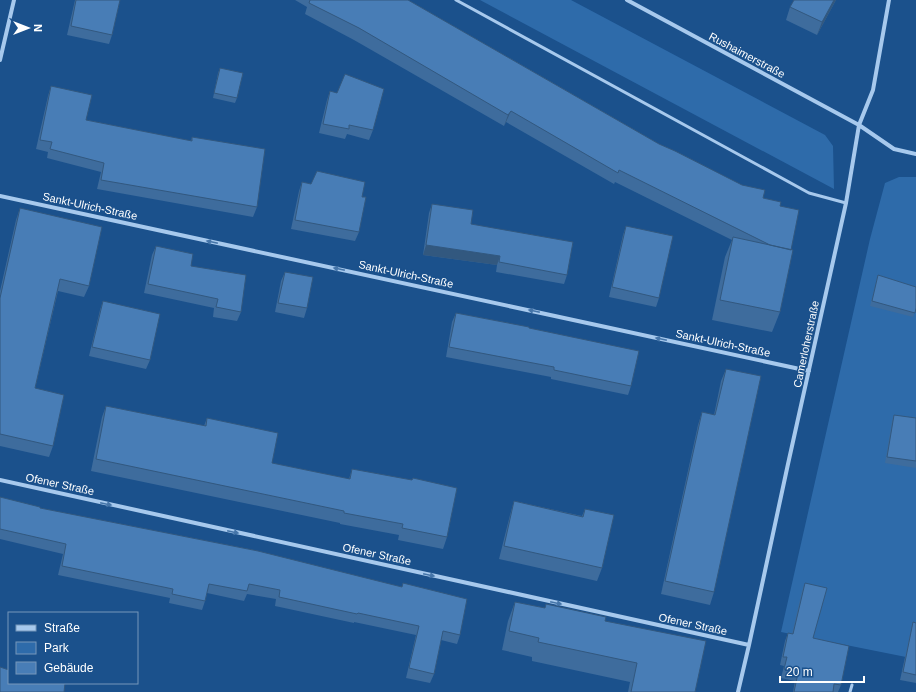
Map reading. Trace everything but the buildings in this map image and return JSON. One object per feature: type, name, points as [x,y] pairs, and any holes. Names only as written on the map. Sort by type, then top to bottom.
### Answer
[{"type":"street","points":[[0,60],[14,0]]},
{"type":"street","name":"Rushaimerstraße","points":[[627,0],[859,125],[894,149],[916,154]]},
{"type":"street","name":"Camerloherstraße","points":[[738,692],[846,203],[859,125],[873,90],[889,0]]},
{"type":"street","name":"Sankt-Ulrich-Straße","points":[[0,196],[809,371]]},
{"type":"street","name":"Ofener Straße","points":[[0,480],[749,645]]},
{"type":"lane","points":[[456,0],[809,193],[846,203]]},
{"type":"lane","points":[[850,692],[852,685]]},
{"type":"green space","points":[[480,0],[571,0],[825,135],[833,146],[834,189]]},
{"type":"green space","points":[[899,177],[916,177],[916,659],[781,632],[870,239],[885,183]]}]
